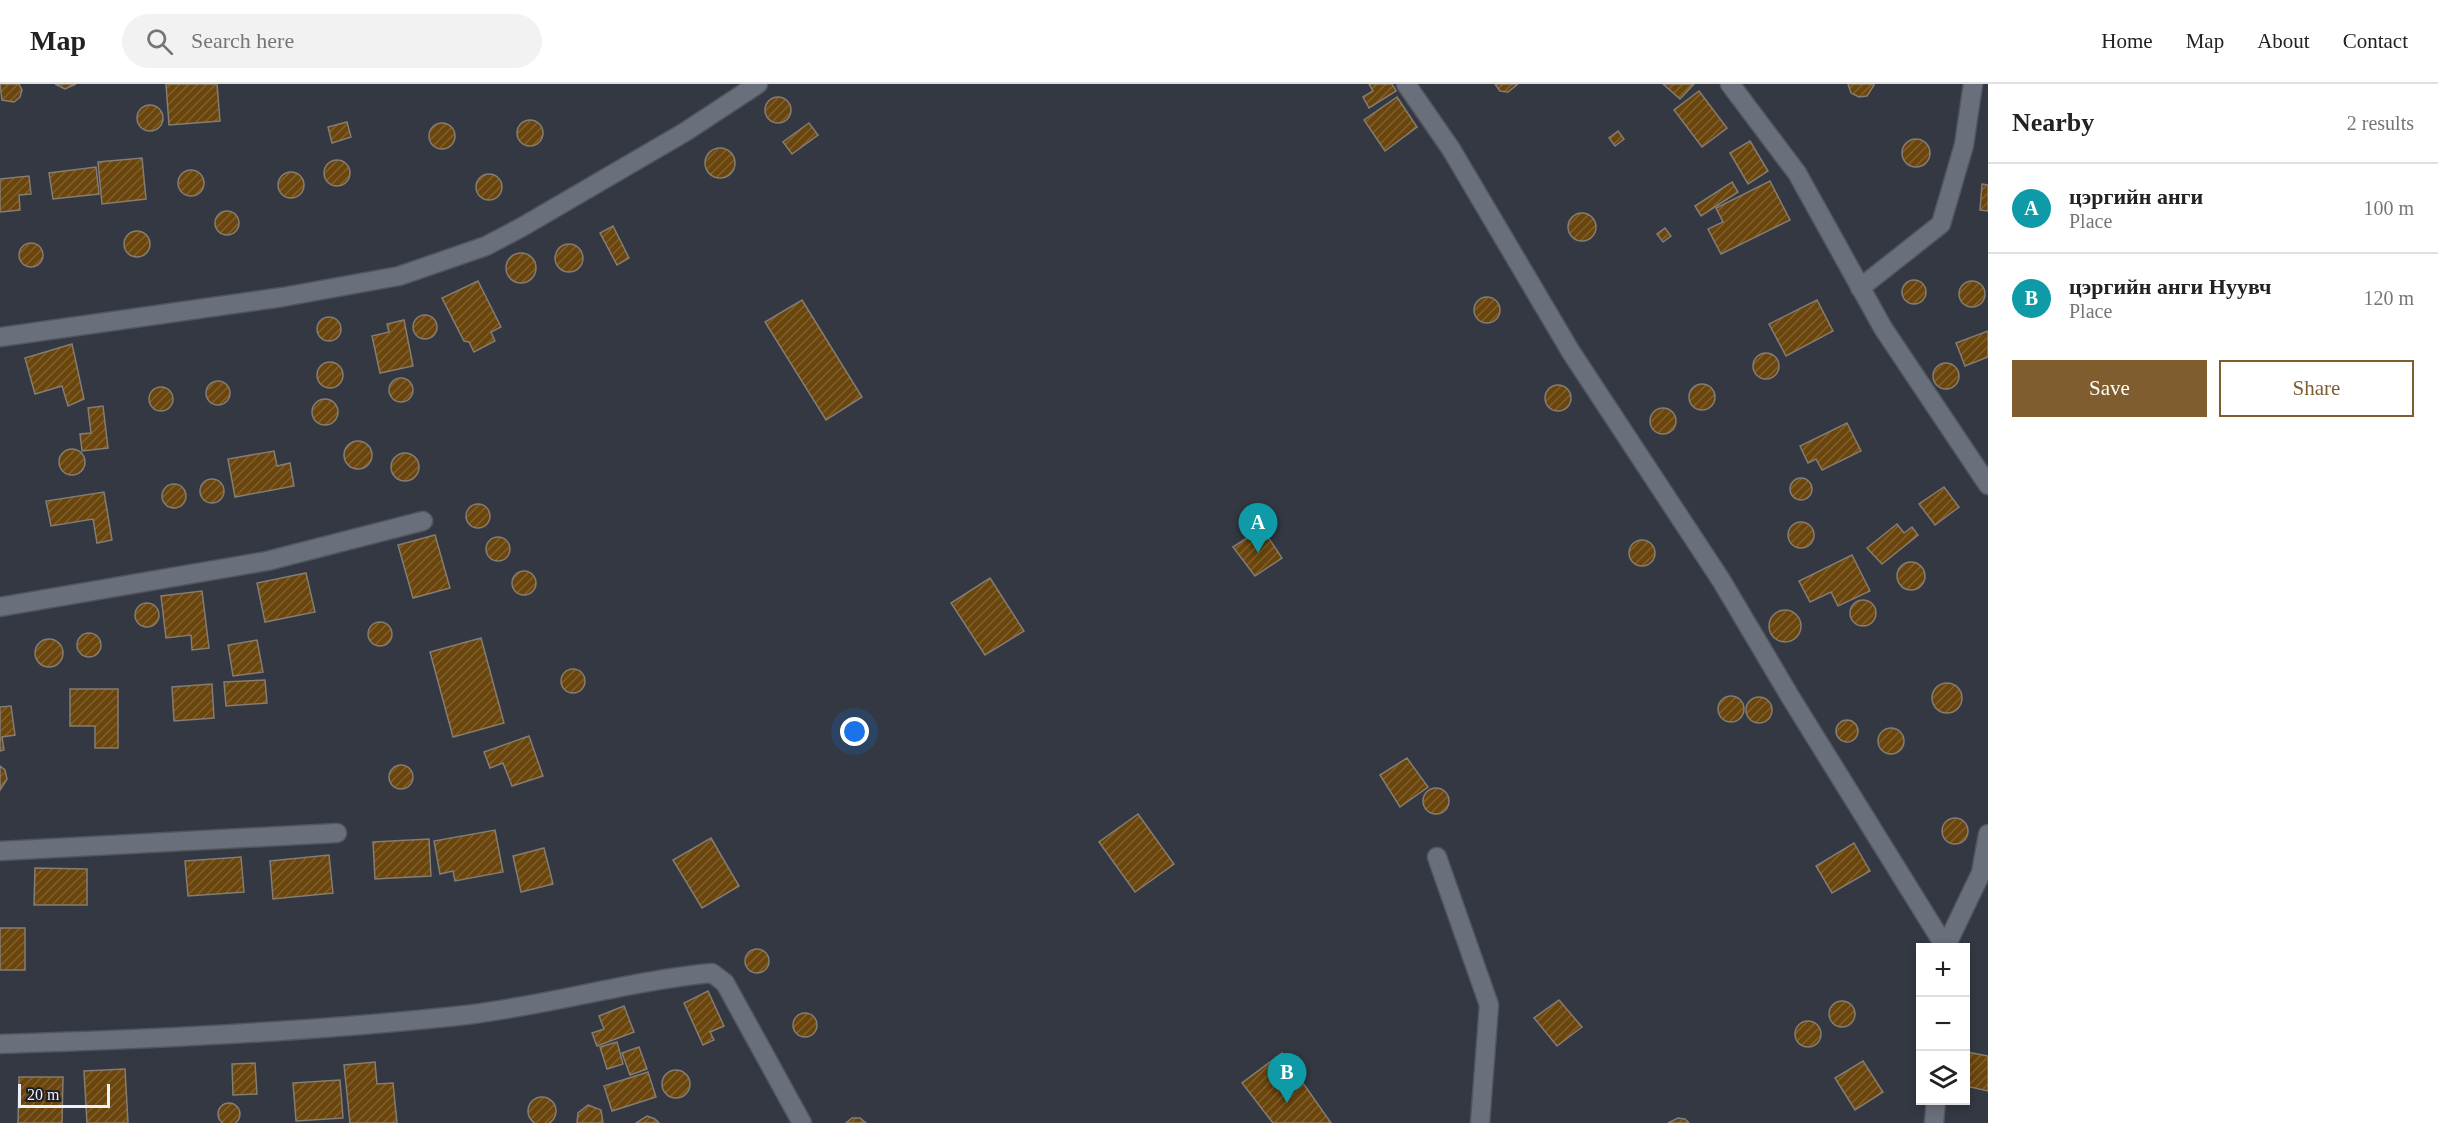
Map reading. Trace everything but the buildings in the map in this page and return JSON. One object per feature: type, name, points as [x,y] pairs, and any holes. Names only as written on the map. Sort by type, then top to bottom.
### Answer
[{"type":"street","points":[[0,337],[283,297],[399,276],[486,246],[522,227],[632,164],[758,84]]},
{"type":"street","points":[[1406,84],[1451,149],[1577,362],[1721,580],[1791,698],[1944,943]]},
{"type":"street","points":[[1730,84],[1797,174],[1883,328],[1988,485]]},
{"type":"street","points":[[1860,288],[1941,224],[1964,145],[1972,84]]},
{"type":"street","points":[[0,608],[267,561],[423,521]]},
{"type":"street","points":[[0,851],[338,833]]},
{"type":"street","points":[[1948,943],[1981,873],[1988,834]]},
{"type":"street","points":[[1437,856],[1489,1005],[1480,1123]]},
{"type":"street","points":[[0,1044],[153,1039],[458,1016],[552,1002],[684,976],[712,973],[724,983],[802,1123]]},
{"type":"street","points":[[1934,1123],[1936,1105]]},
{"type":"place","name":"цэргийн анги","points":[[1258,553]]},
{"type":"place","name":"цэргийн анги Нуувч","points":[[1287,1103]]}]
